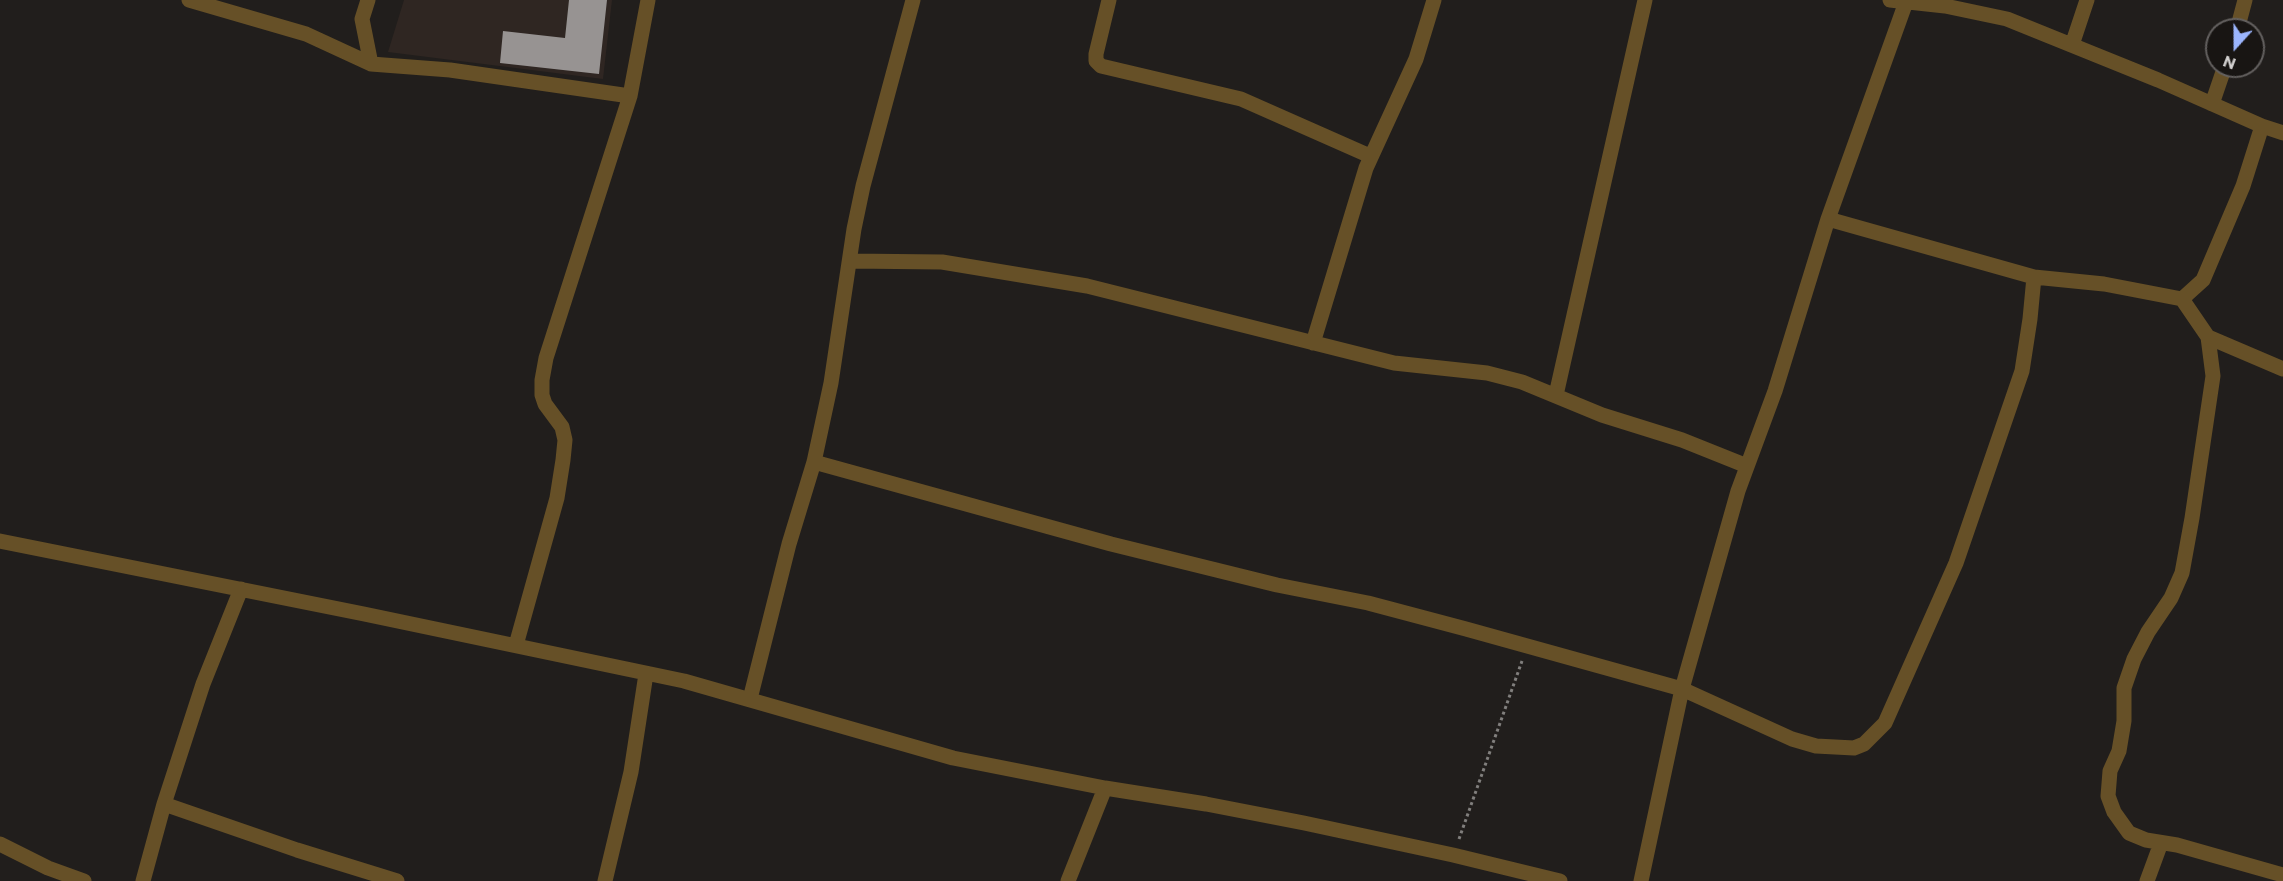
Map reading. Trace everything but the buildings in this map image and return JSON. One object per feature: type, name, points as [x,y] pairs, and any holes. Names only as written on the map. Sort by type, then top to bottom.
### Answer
[{"type":"street","points":[[189,0],[306,34],[371,64],[450,70],[596,89],[630,96]]},
{"type":"street","points":[[368,0],[362,19],[371,64]]},
{"type":"street","points":[[516,645],[557,498],[565,440],[562,427],[545,404],[542,395],[546,358],[630,96],[648,0]]},
{"type":"street","points":[[750,699],[789,543],[814,462],[831,383],[862,186],[913,0]]},
{"type":"street","points":[[1109,0],[1096,54],[1096,62],[1101,66],[1241,99],[1370,156]]},
{"type":"street","points":[[1312,343],[1370,156],[1416,59],[1434,0]]},
{"type":"street","points":[[1556,395],[1645,0]]},
{"type":"street","points":[[1890,0],[1945,6],[2007,19],[2283,133]]},
{"type":"street","points":[[2072,45],[2087,0]]},
{"type":"street","points":[[2240,18],[2245,0]]},
{"type":"street","points":[[1641,881],[1682,689],[1732,510],[1776,391],[1828,219],[1906,2]]},
{"type":"street","points":[[2212,104],[2221,78]]},
{"type":"street","points":[[2182,298],[2203,280],[2243,186],[2262,126]]},
{"type":"street","points":[[1828,219],[2034,277],[2104,284],[2182,298],[2208,337],[2213,376],[2192,518],[2182,573],[2171,598],[2148,632],[2134,659],[2124,688],[2124,721],[2119,751],[2110,771],[2108,796],[2114,812],[2129,833],[2146,840],[2177,844],[2282,873]]},
{"type":"street","points":[[850,261],[942,262],[1087,286],[1402,364],[1486,373],[1522,382],[1602,415],[1682,440],[1747,466]]},
{"type":"street","points":[[814,462],[1111,544],[1277,585],[1368,603],[1527,645],[1682,689],[1792,739],[1816,746],[1854,748],[1864,744],[1885,723],[1956,562],[2022,371],[2034,277]]},
{"type":"street","points":[[2208,337],[2283,369]]},
{"type":"street","points":[[0,541],[684,681],[952,758],[1105,788],[1206,804],[1453,855],[1560,881]]},
{"type":"street","points":[[143,881],[164,804],[203,684],[241,589]]},
{"type":"street","points":[[605,881],[631,772],[646,674]]},
{"type":"street","points":[[1068,881],[1105,788]]},
{"type":"street","points":[[164,804],[376,878],[397,881]]},
{"type":"street","points":[[2146,881],[2161,843]]},
{"type":"street","points":[[0,844],[48,868],[84,881]]},
{"type":"path","points":[[1453,855],[1527,645]]},
{"type":"shaded area","points":[[404,0],[612,0],[603,79],[388,52]]}]
